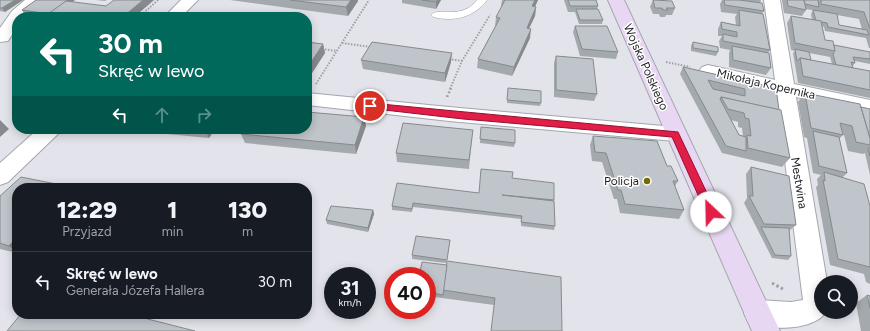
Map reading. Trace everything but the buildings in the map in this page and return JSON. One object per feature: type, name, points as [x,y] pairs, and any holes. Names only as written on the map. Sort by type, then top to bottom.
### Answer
[{"type":"street","points":[[20,12],[34,0]]},
{"type":"street","points":[[177,12],[190,0]]},
{"type":"street","name":"Wojska Polskiego","points":[[616,0],[675,134],[762,322]]},
{"type":"street","name":"Mestwina","points":[[762,322],[802,315],[810,312],[816,306],[817,302],[772,0]]},
{"type":"street","points":[[6,38],[12,26]]},
{"type":"street","name":"Mikołaja Kopernika","points":[[708,71],[870,107]]},
{"type":"street","points":[[312,92],[449,114],[675,134]]},
{"type":"street","points":[[0,176],[46,134]]},
{"type":"lane","points":[[436,15],[463,15],[477,8],[482,0]]},
{"type":"path","points":[[145,12],[158,0]]},
{"type":"path","points":[[312,90],[369,0]]},
{"type":"path","points":[[447,98],[462,61],[491,13]]},
{"type":"path","points":[[342,43],[372,48]]},
{"type":"path","points":[[314,48],[337,51]]},
{"type":"path","points":[[447,58],[462,61]]},
{"type":"path","points":[[661,61],[708,71]]},
{"type":"path","points":[[770,281],[773,286],[788,290]]},
{"type":"place","name":"Policja","points":[[647,181]]},
{"type":"route","points":[[370,106],[463,116],[675,134],[711,212]]}]
